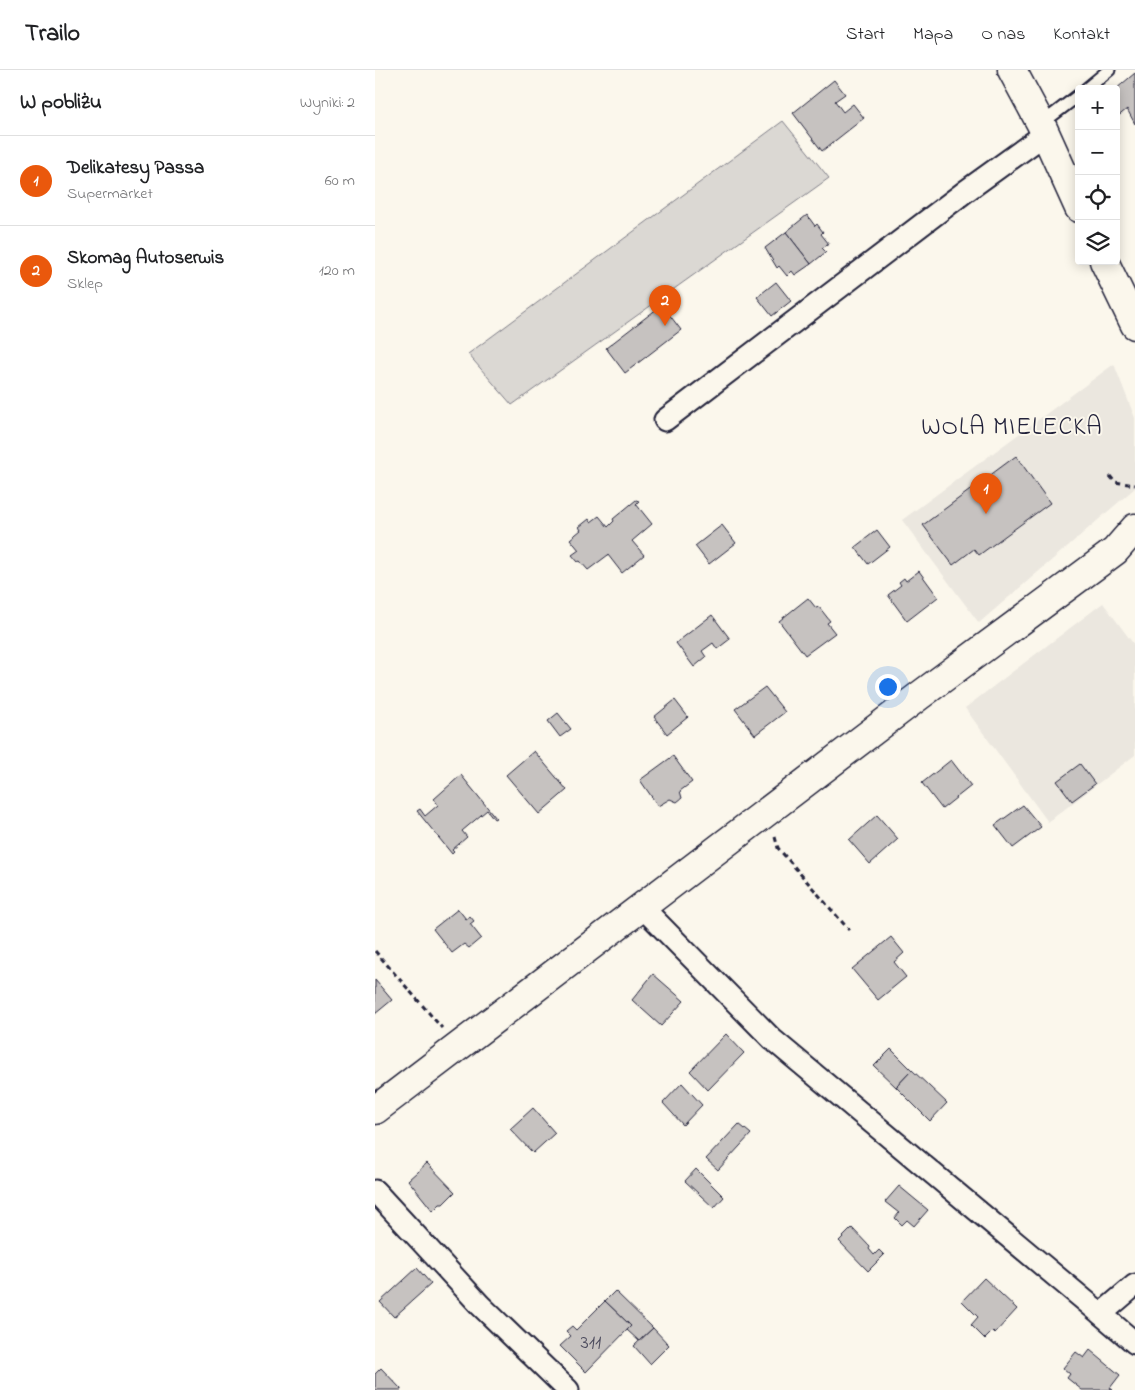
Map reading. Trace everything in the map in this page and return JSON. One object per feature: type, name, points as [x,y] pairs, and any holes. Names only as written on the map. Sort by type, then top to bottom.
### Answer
[{"type":"street","points":[[1012,70],[1043,129],[1075,199]]},
{"type":"street","points":[[665,420],[966,191],[1043,129]]},
{"type":"street","points":[[1106,265],[1135,326]]},
{"type":"street","points":[[375,1110],[642,907],[1125,547],[1135,528]]},
{"type":"street","points":[[642,907],[772,1039],[1135,1343]]},
{"type":"street","points":[[375,1192],[480,1305],[568,1390]]},
{"type":"street","points":[[1101,1314],[1135,1285]]},
{"type":"lane","points":[[1091,85],[1109,70]]},
{"type":"lane","points":[[1043,129],[1075,99]]},
{"type":"path","points":[[1110,476],[1115,482],[1135,485]]},
{"type":"path","points":[[769,812],[778,848],[849,930]]},
{"type":"path","points":[[375,951],[442,1028],[454,1049]]},
{"type":"shaded area","points":[[783,121],[829,178],[512,405],[468,354]]},
{"type":"shaded area","points":[[1114,364],[1135,418],[1135,488],[979,623],[902,520]]},
{"type":"shaded area","points":[[1103,603],[1135,646],[1135,755],[1048,822],[965,708]]},
{"type":"building","points":[[1135,73],[1135,124],[1127,109],[1120,115],[1120,86]]},
{"type":"building","points":[[834,80],[845,94],[835,101],[843,112],[853,104],[864,118],[822,151],[793,113]]},
{"type":"building","points":[[807,215],[815,226],[817,224],[823,232],[821,234],[829,244],[822,248],[826,252],[811,264],[786,232]]},
{"type":"building","points":[[786,232],[811,264],[795,275],[792,271],[787,276],[779,266],[777,268],[765,248]]},
{"type":"building","points":[[776,282],[791,301],[772,316],[757,297]]},
{"type":"building","points":[[662,305],[681,330],[625,373],[606,348]]},
{"type":"building","points":[[1016,456],[1050,503],[979,555],[974,549],[953,565],[923,525]]},
{"type":"building","points":[[636,500],[639,501],[636,504],[652,524],[632,541],[644,555],[622,573],[608,555],[588,570],[580,561],[578,562],[572,555],[579,550],[570,539],[581,530],[579,527],[589,519],[591,522],[599,516],[608,527],[614,521],[613,519]]},
{"type":"building","points":[[722,525],[736,543],[709,564],[695,546]]},
{"type":"building","points":[[877,530],[890,547],[868,564],[855,547]]},
{"type":"building","points":[[919,571],[938,597],[907,621],[888,595],[901,585],[899,582],[904,578],[906,581]]},
{"type":"building","points":[[808,598],[816,608],[819,607],[830,621],[827,623],[835,633],[805,655],[779,621]]},
{"type":"building","points":[[712,615],[730,639],[717,649],[713,643],[702,651],[706,657],[694,667],[676,643]]},
{"type":"building","points":[[765,687],[785,712],[755,735],[735,709]]},
{"type":"building","points":[[675,700],[688,717],[667,734],[654,717]]},
{"type":"building","points":[[558,713],[571,729],[560,737],[548,721]]},
{"type":"building","points":[[534,751],[567,790],[539,814],[506,775]]},
{"type":"building","points":[[673,756],[692,782],[680,791],[682,798],[677,802],[670,799],[658,806],[640,780]]},
{"type":"building","points":[[951,760],[971,786],[942,809],[922,783]]},
{"type":"building","points":[[1080,764],[1095,784],[1072,801],[1057,781]]},
{"type":"building","points":[[461,775],[496,818],[494,819],[487,810],[462,831],[467,837],[452,850],[454,852],[452,854],[417,811],[420,809],[425,816],[438,805],[434,799]]},
{"type":"building","points":[[1023,805],[1041,827],[1013,848],[995,825]]},
{"type":"building","points":[[877,815],[898,839],[870,864],[849,840]]},
{"type":"building","points":[[458,909],[466,919],[470,916],[474,921],[470,924],[481,938],[469,948],[464,944],[452,953],[433,929]]},
{"type":"building","points":[[891,937],[904,953],[894,962],[906,977],[878,1000],[852,969]]},
{"type":"building","points":[[653,974],[684,1001],[661,1026],[632,1000]]},
{"type":"building","points":[[375,980],[392,1000],[375,1014]]},
{"type":"building","points":[[726,1034],[744,1053],[708,1090],[690,1071]]},
{"type":"building","points":[[891,1049],[912,1070],[896,1087],[874,1066]]},
{"type":"building","points":[[912,1070],[947,1103],[930,1121],[896,1087]]},
{"type":"building","points":[[682,1083],[702,1105],[683,1125],[663,1103]]},
{"type":"building","points":[[533,1108],[555,1133],[533,1153],[510,1129]]},
{"type":"building","points":[[739,1124],[751,1134],[718,1170],[706,1159]]},
{"type":"building","points":[[427,1163],[455,1192],[433,1211],[408,1180]]},
{"type":"building","points":[[696,1169],[724,1197],[714,1208],[685,1181]]},
{"type":"building","points":[[899,1186],[928,1210],[914,1226],[907,1220],[902,1225],[895,1218],[899,1213],[885,1202]]},
{"type":"building","points":[[852,1228],[870,1247],[869,1249],[874,1255],[879,1250],[884,1255],[868,1271],[839,1241]]},
{"type":"building","points":[[417,1268],[431,1284],[394,1317],[380,1302]]},
{"type":"building","points":[[984,1278],[1017,1309],[995,1333],[993,1331],[985,1339],[971,1325],[978,1317],[962,1301]]},
{"type":"building","points":[[615,1291],[653,1328],[639,1341],[627,1330],[631,1326],[605,1301]]},
{"type":"building","points":[[605,1301],[631,1326],[586,1372],[560,1346],[571,1336],[566,1331],[572,1326],[576,1330]]},
{"type":"building","points":[[653,1328],[669,1345],[650,1364],[634,1346]]},
{"type":"building","points":[[1090,1350],[1120,1375],[1110,1388],[1113,1390],[1082,1390],[1067,1378],[1070,1374],[1063,1368],[1076,1352],[1084,1358]]},
{"type":"building","points":[[381,1368],[401,1390],[375,1390],[375,1374]]},
{"type":"place","name":"Skomag Autoserwis","points":[[665,326]]},
{"type":"place","name":"Delikatesy Passa","points":[[986,514]]},
{"type":"district","name":"WOLA MIELECKA","points":[[1012,425]]}]
